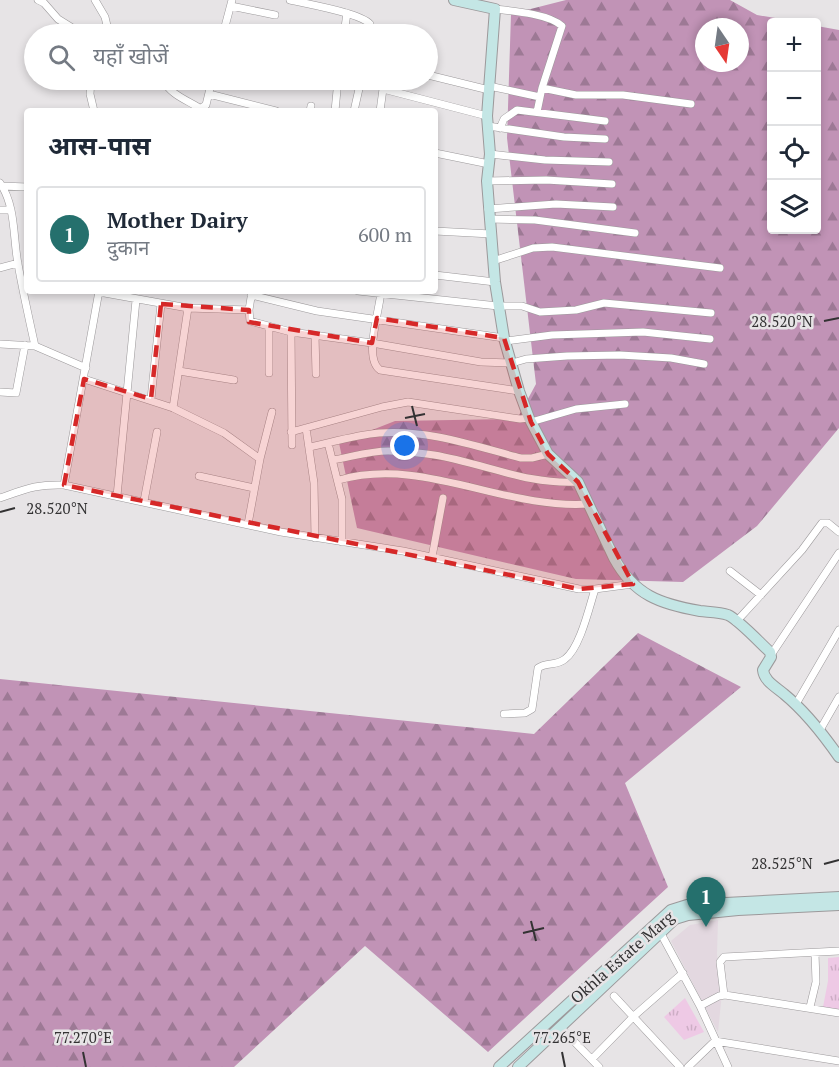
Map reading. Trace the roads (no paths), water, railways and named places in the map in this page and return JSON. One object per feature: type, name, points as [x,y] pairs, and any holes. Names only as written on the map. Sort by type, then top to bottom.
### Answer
[{"type":"street","points":[[38,0],[66,24]]},
{"type":"street","points":[[95,0],[105,17],[106,24]]},
{"type":"street","points":[[290,0],[347,13],[368,20],[370,24]]},
{"type":"street","points":[[454,0],[475,2],[495,9],[535,16],[562,26],[542,88],[537,112]]},
{"type":"street","points":[[226,24],[232,3],[275,15]]},
{"type":"street","points":[[495,9],[489,88],[492,123],[487,181],[489,214],[498,306],[519,391],[530,420],[548,454],[578,482],[614,558],[633,584],[646,595],[673,606],[728,615],[771,655]]},
{"type":"street","points":[[345,24],[347,13]]},
{"type":"street","points":[[438,77],[540,97]]},
{"type":"street","points":[[542,88],[576,95],[622,95],[692,104]]},
{"type":"street","points":[[90,90],[93,108]]},
{"type":"street","points":[[171,90],[198,108]]},
{"type":"street","points":[[204,108],[210,90]]},
{"type":"street","points":[[335,108],[337,90]]},
{"type":"street","points":[[355,108],[359,90]]},
{"type":"street","points":[[380,108],[383,90]]},
{"type":"street","points":[[386,90],[492,123],[564,137],[605,139]]},
{"type":"street","points":[[209,94],[258,108]]},
{"type":"street","points":[[492,123],[504,119],[513,112],[524,110],[567,118],[605,121]]},
{"type":"street","points":[[438,153],[489,159],[609,162]]},
{"type":"street","points":[[487,181],[546,180],[612,184]]},
{"type":"street","points":[[24,187],[1,185],[10,210],[24,292]]},
{"type":"street","points":[[489,214],[556,204],[613,207]]},
{"type":"street","points":[[0,210],[10,210]]},
{"type":"street","points":[[489,214],[635,233]]},
{"type":"street","points":[[438,231],[491,234]]},
{"type":"street","points":[[494,261],[533,248],[552,247],[720,268]]},
{"type":"street","points":[[0,268],[18,263]]},
{"type":"street","points":[[438,275],[495,282]]},
{"type":"street","points":[[24,294],[35,346]]},
{"type":"street","points":[[64,485],[99,294]]},
{"type":"street","points":[[108,294],[188,308],[249,310]]},
{"type":"street","points":[[252,294],[249,318],[253,323],[291,332],[481,362],[512,363],[526,359],[620,355],[671,358],[704,364]]},
{"type":"street","points":[[256,294],[317,311],[377,318],[505,339],[552,334],[643,332],[710,339]]},
{"type":"street","points":[[381,294],[372,343],[373,363],[380,370],[519,391]]},
{"type":"street","points":[[390,294],[516,306],[540,312],[576,310],[604,303],[711,313]]},
{"type":"street","points":[[117,496],[129,392],[136,300]]},
{"type":"street","points":[[151,399],[161,304]]},
{"type":"street","points":[[173,408],[188,308]]},
{"type":"street","points":[[269,326],[269,373]]},
{"type":"street","points":[[291,332],[292,445]]},
{"type":"street","points":[[315,335],[316,374]]},
{"type":"street","points":[[0,344],[35,346],[86,368]]},
{"type":"street","points":[[0,392],[16,393],[25,345]]},
{"type":"street","points":[[179,371],[234,381]]},
{"type":"street","points":[[84,379],[173,408],[224,433],[260,459]]},
{"type":"street","points":[[291,432],[408,402],[530,420],[576,409],[625,404]]},
{"type":"street","points":[[248,524],[260,459],[272,412]]},
{"type":"street","points":[[306,428],[314,483],[315,538]]},
{"type":"street","points":[[144,501],[157,432]]},
{"type":"street","points":[[310,447],[378,433],[405,433],[453,440],[521,458],[548,454]]},
{"type":"street","points":[[328,443],[342,499],[342,542]]},
{"type":"street","points":[[333,460],[388,451],[435,455],[535,481],[578,482]]},
{"type":"street","points":[[339,480],[359,474],[400,474],[458,483],[542,502],[589,504]]},
{"type":"street","points":[[199,476],[254,488]]},
{"type":"street","points":[[0,498],[41,484],[64,485],[315,538],[403,551],[579,589],[633,584]]},
{"type":"street","points":[[432,557],[443,498]]},
{"type":"street","points":[[736,622],[802,550],[822,523],[828,523],[839,532]]},
{"type":"street","points":[[839,553],[763,670],[763,674],[820,730],[839,757]]},
{"type":"street","points":[[729,571],[761,595]]},
{"type":"street","points":[[504,714],[525,713],[532,709],[538,668],[546,664],[559,663],[568,657],[582,629],[595,589]]},
{"type":"street","points":[[796,704],[839,630]]},
{"type":"street","points":[[820,730],[839,697]]},
{"type":"street","name":"Okhla Estate Marg","points":[[518,1067],[659,929],[671,910],[687,905],[839,897]]},
{"type":"street","name":"Okhla Estate Marg","points":[[500,1067],[659,929],[675,919],[688,915],[738,910],[839,905]]},
{"type":"street","points":[[659,929],[700,1006],[728,1067]]},
{"type":"street","points":[[724,995],[720,962],[722,958],[839,951]]},
{"type":"street","points":[[810,1007],[816,982],[815,953]]},
{"type":"street","points":[[592,1059],[634,1016],[683,974]]},
{"type":"street","points":[[700,1006],[724,995],[839,1013]]},
{"type":"street","points":[[614,996],[680,1067]]},
{"type":"street","points":[[560,1027],[599,1067]]},
{"type":"street","points":[[716,1041],[839,1061]]},
{"type":"street","points":[[688,1067],[716,1041]]},
{"type":"street","points":[[817,1058],[817,1067]]},
{"type":"place","name":"Mother Dairy","points":[[706,927]]}]
